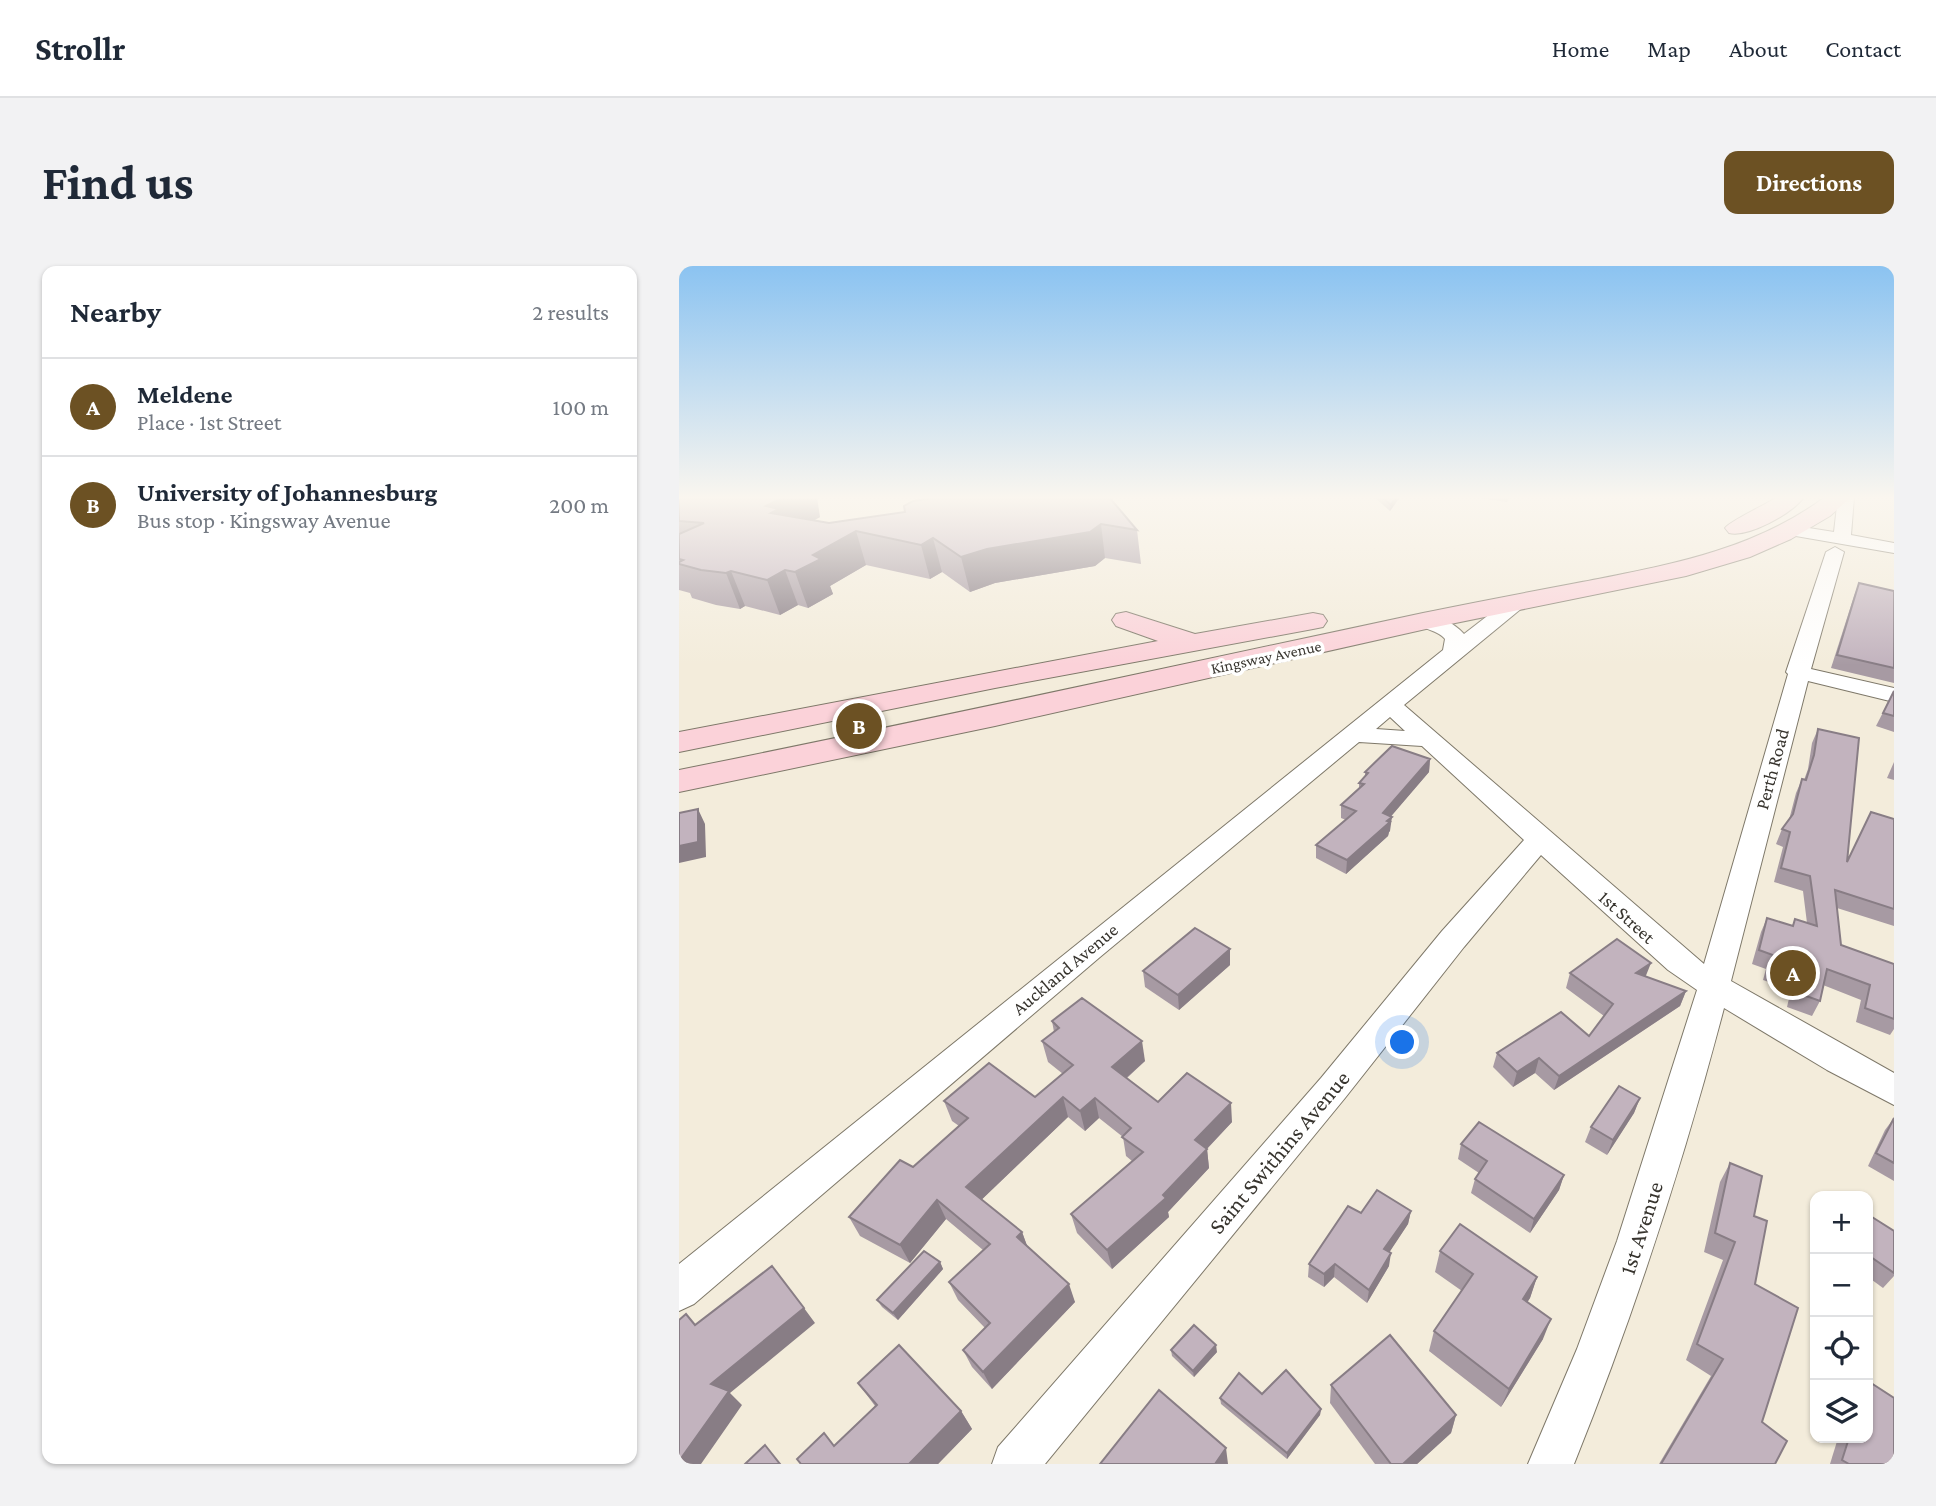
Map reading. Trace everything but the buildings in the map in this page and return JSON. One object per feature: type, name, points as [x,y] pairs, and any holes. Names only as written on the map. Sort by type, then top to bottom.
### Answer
[{"type":"main road","name":"Kingsway Avenue","points":[[679,742],[1660,553]]},
{"type":"main road","name":"Kingsway Avenue","points":[[679,780],[981,719],[1426,621],[1677,571],[1737,553]]},
{"type":"main road","points":[[1051,669],[1082,653],[1114,629],[1194,643]]},
{"type":"street","name":"Perth Road","points":[[1714,987],[1797,673],[1836,553]]},
{"type":"street","name":"Auckland Avenue","points":[[679,1290],[1217,843],[1354,735],[1454,650],[1515,604]]},
{"type":"street","points":[[1426,621],[1452,631],[1456,638],[1454,650]]},
{"type":"street","points":[[1797,673],[1894,695]]},
{"type":"street","name":"1st Street","points":[[1389,704],[1650,938],[1714,987],[1894,1090]]},
{"type":"street","points":[[1354,735],[1428,739]]},
{"type":"street","name":"Saint Swithins Avenue","points":[[1015,1464],[1333,1088],[1453,939],[1541,838]]},
{"type":"street","name":"1st Avenue","points":[[1551,1464],[1580,1398],[1629,1266],[1714,987]]},
{"type":"place","name":"University of Johannesburg","points":[[859,726]]},
{"type":"place","name":"Meldene","points":[[1793,973]]}]
